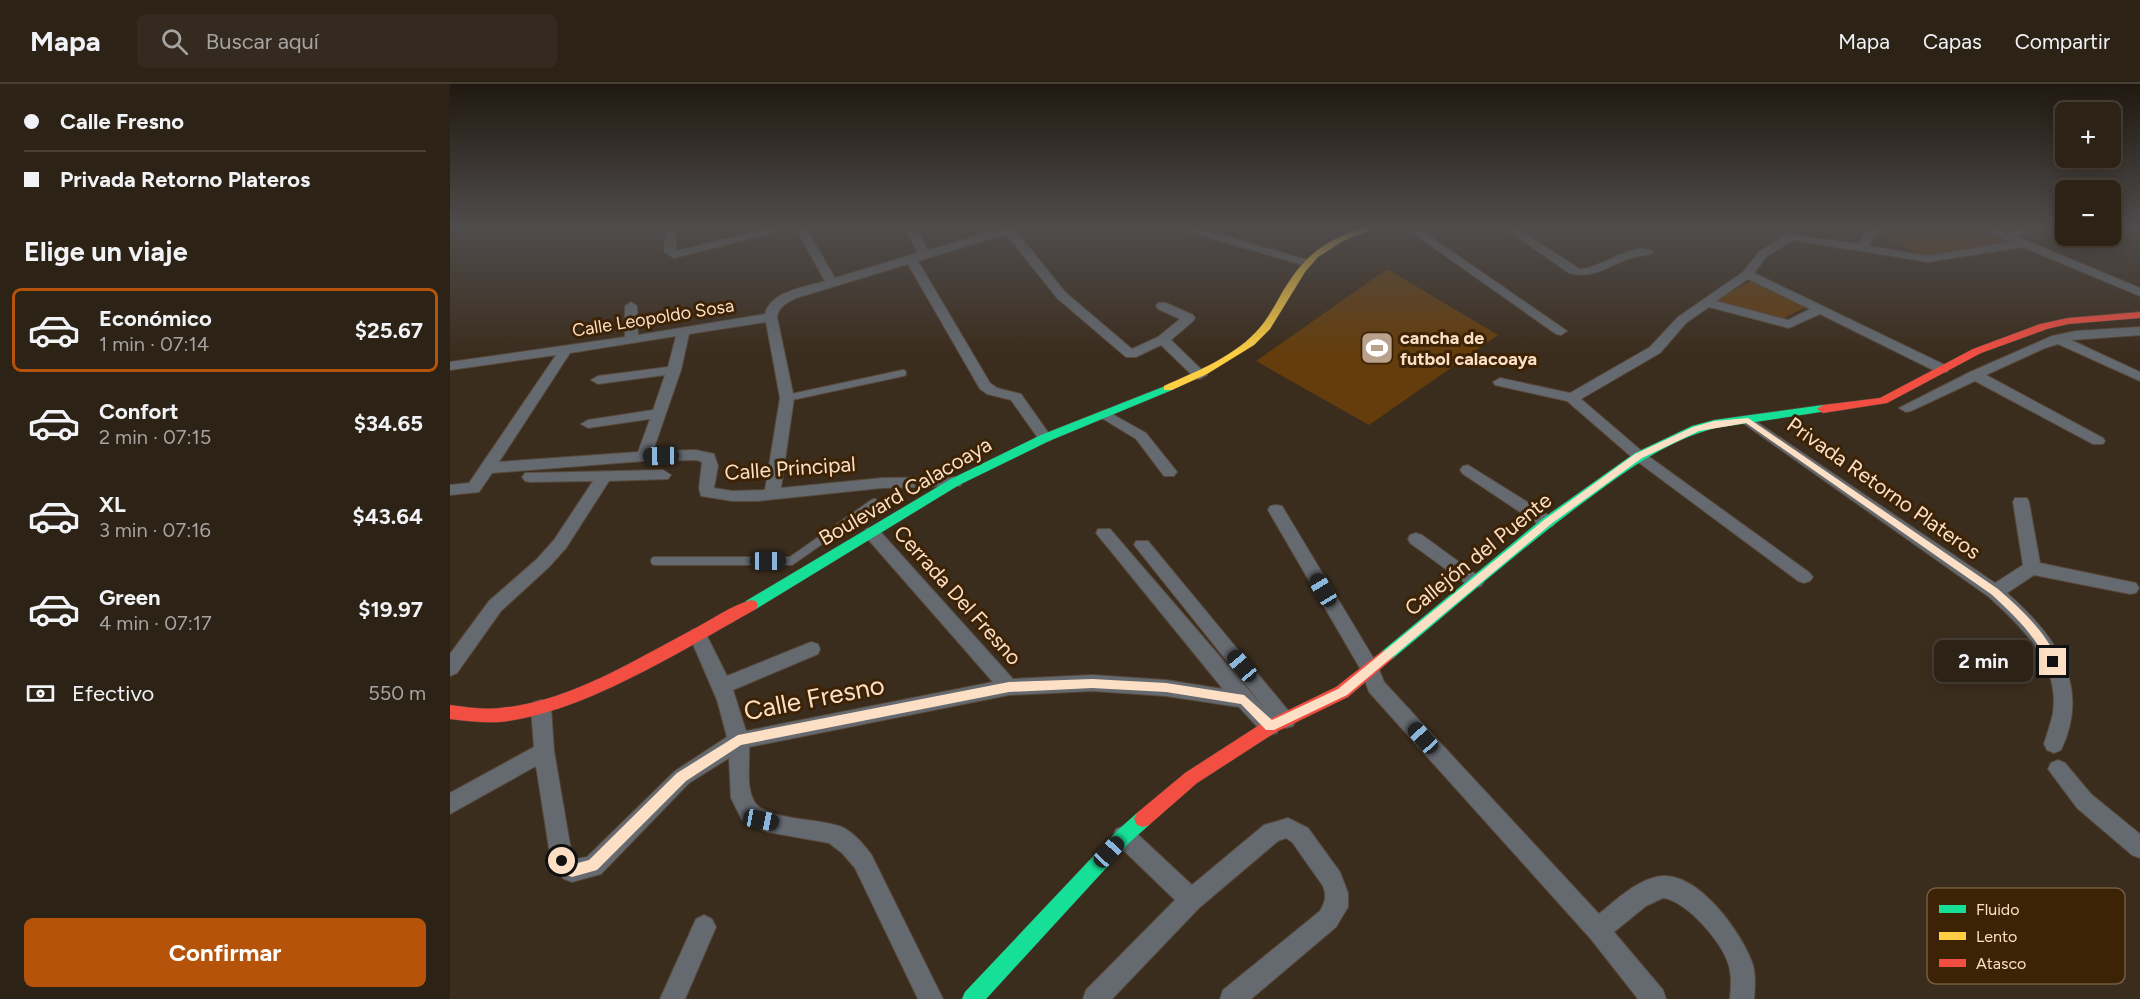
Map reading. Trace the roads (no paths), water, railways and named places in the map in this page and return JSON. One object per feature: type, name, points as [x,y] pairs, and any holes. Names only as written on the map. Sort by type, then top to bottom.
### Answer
[{"type":"street","points":[[824,269],[831,282]]},
{"type":"street","points":[[772,494],[787,398],[771,317],[772,310],[779,302],[831,282],[877,269]]},
{"type":"street","points":[[917,269],[985,386],[992,391],[1016,397],[1045,438]]},
{"type":"street","points":[[1043,269],[1061,295],[1131,354],[1164,340],[1189,318],[1162,306]]},
{"type":"street","name":"Boulevard Calacoaya","points":[[450,712],[474,717],[505,716],[541,708],[579,695],[698,635],[789,584],[955,482],[1045,438],[1200,375],[1257,337],[1274,317],[1304,269]]},
{"type":"street","points":[[1470,269],[1561,331]]},
{"type":"street","points":[[1570,269],[1583,274],[1600,269]]},
{"type":"street","points":[[1572,398],[1646,357],[1682,320],[1747,274],[1750,269]]},
{"type":"street","points":[[2083,269],[2140,292]]},
{"type":"street","points":[[1747,274],[1942,369]]},
{"type":"street","points":[[1706,302],[1789,324],[1819,310]]},
{"type":"street","points":[[631,306],[632,340]]},
{"type":"street","name":"Callejón del Puente","points":[[972,999],[1124,836],[1191,778],[1278,723],[1342,692],[1547,522],[1639,456],[1696,429],[1714,424],[1883,401],[1895,397],[1942,369],[2019,334],[2046,326],[2075,319],[2140,315]]},
{"type":"street","name":"Calle Leopoldo Sosa","points":[[450,366],[771,317]]},
{"type":"street","points":[[1906,408],[2057,339],[2076,335],[2140,331]]},
{"type":"street","points":[[644,456],[674,370],[682,332]]},
{"type":"street","points":[[2057,339],[2140,377]]},
{"type":"street","points":[[1164,340],[1200,375]]},
{"type":"street","points":[[450,490],[474,488],[566,350]]},
{"type":"street","points":[[598,380],[674,370]]},
{"type":"street","points":[[1975,375],[2098,441]]},
{"type":"street","points":[[1500,382],[1572,398],[1639,456],[1804,577]]},
{"type":"street","points":[[588,424],[659,413]]},
{"type":"street","points":[[1105,414],[1141,436],[1169,472]]},
{"type":"street","name":"Privada Retorno Plateros","points":[[1748,420],[1995,592],[2024,618],[2046,644],[2061,679],[2063,711],[2054,744]]},
{"type":"street","name":"Calle Principal","points":[[487,468],[644,456],[696,455],[709,457],[711,465],[705,484],[707,492],[720,496],[772,494],[918,479],[955,482]]},
{"type":"street","points":[[1468,470],[1547,522]]},
{"type":"street","points":[[530,477],[663,475]]},
{"type":"street","points":[[450,668],[495,606],[543,563],[560,544],[604,476]]},
{"type":"street","points":[[2021,502],[2032,568]]},
{"type":"street","points":[[1276,510],[1370,669],[1376,686],[1598,930],[1654,999]]},
{"type":"street","name":"Cerrada Del Fresno","points":[[872,533],[1009,687]]},
{"type":"street","points":[[1104,533],[1244,700],[1278,723]]},
{"type":"street","points":[[1416,539],[1475,582]]},
{"type":"street","points":[[1142,545],[1278,723]]},
{"type":"street","points":[[1995,592],[2032,568],[2130,588]]},
{"type":"street","points":[[698,635],[723,686],[738,741],[742,799],[749,813],[761,820],[833,834],[850,844],[863,861],[931,999]]},
{"type":"street","points":[[723,686],[811,649]]},
{"type":"street","name":"Calle Fresno","points":[[541,708],[544,751],[562,861],[572,871],[592,866],[682,777],[738,741],[1009,687],[1092,683],[1166,688],[1244,700]]},
{"type":"street","points":[[450,804],[544,751]]},
{"type":"street","points":[[2058,769],[2084,801],[2140,848]]},
{"type":"street","points":[[1095,999],[1191,900],[1272,832],[1288,828],[1300,835],[1332,880],[1337,893],[1336,907],[1328,919],[1232,999]]},
{"type":"street","points":[[1124,836],[1191,900]]},
{"type":"street","points":[[1598,930],[1650,891],[1664,887],[1680,890],[1695,902],[1732,945],[1740,962],[1743,978],[1742,999]]},
{"type":"street","points":[[672,999],[704,927]]},
{"type":"lane","points":[[787,398],[903,373]]},
{"type":"lane","points":[[655,561],[791,561],[874,503]]},
{"type":"lane","points":[[789,584],[791,561]]},
{"type":"place","name":"cancha de futbol calacoaya","points":[[1377,348]]}]
